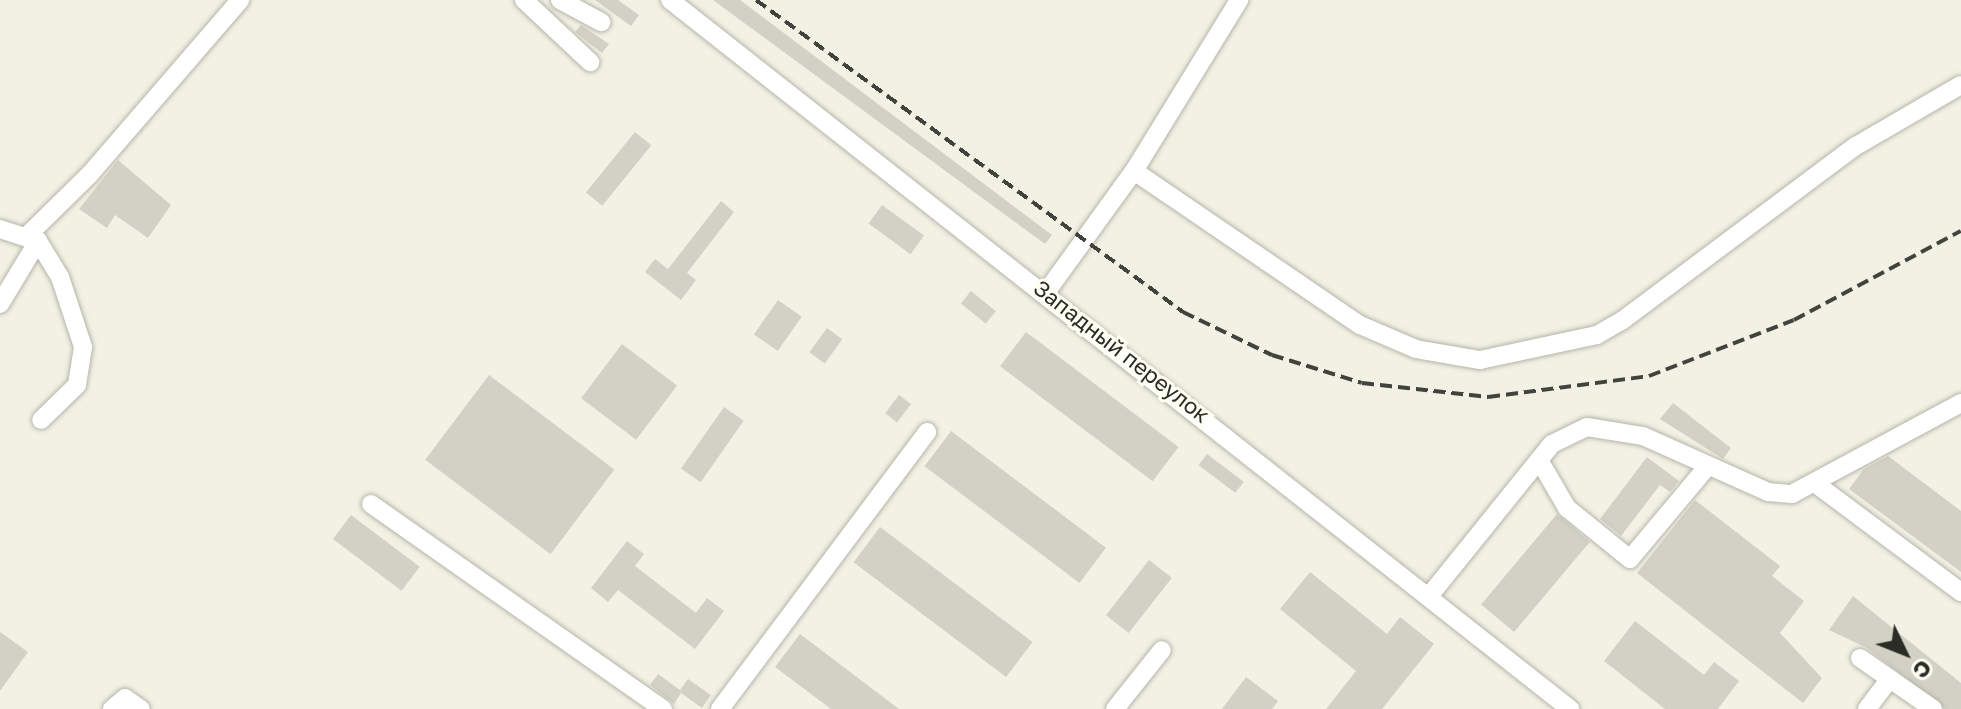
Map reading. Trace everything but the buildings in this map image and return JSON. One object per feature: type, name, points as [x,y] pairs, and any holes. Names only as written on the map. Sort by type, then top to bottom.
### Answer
[{"type":"street","points":[[0,304],[33,238],[240,0]]},
{"type":"street","points":[[524,0],[590,62]]},
{"type":"street","points":[[560,0],[601,22]]},
{"type":"street","name":"Западный переулок","points":[[670,0],[1047,291],[1570,709]]},
{"type":"street","points":[[1047,291],[1134,171],[1239,0]]},
{"type":"street","points":[[1134,171],[1360,325],[1416,349],[1480,360],[1597,335],[1623,320],[1856,146],[1961,85]]},
{"type":"street","points":[[0,229],[33,238],[60,277],[83,347],[77,385],[41,420]]},
{"type":"street","points":[[1430,595],[1552,444],[1587,427],[1617,428],[1768,492],[1816,484],[1961,403]]},
{"type":"street","points":[[720,709],[927,432]]},
{"type":"street","points":[[1539,460],[1567,508],[1630,559],[1706,468]]},
{"type":"street","points":[[1816,484],[1961,592]]},
{"type":"street","points":[[371,504],[663,709]]},
{"type":"street","points":[[1115,709],[1162,650]]},
{"type":"street","points":[[1860,658],[1933,709]]},
{"type":"street","points":[[1867,709],[1890,679]]},
{"type":"street","points":[[112,709],[125,698],[141,709]]},
{"type":"railway","points":[[756,0],[1183,312],[1272,355],[1362,383],[1488,397],[1649,376],[1794,320],[1961,231]]}]
